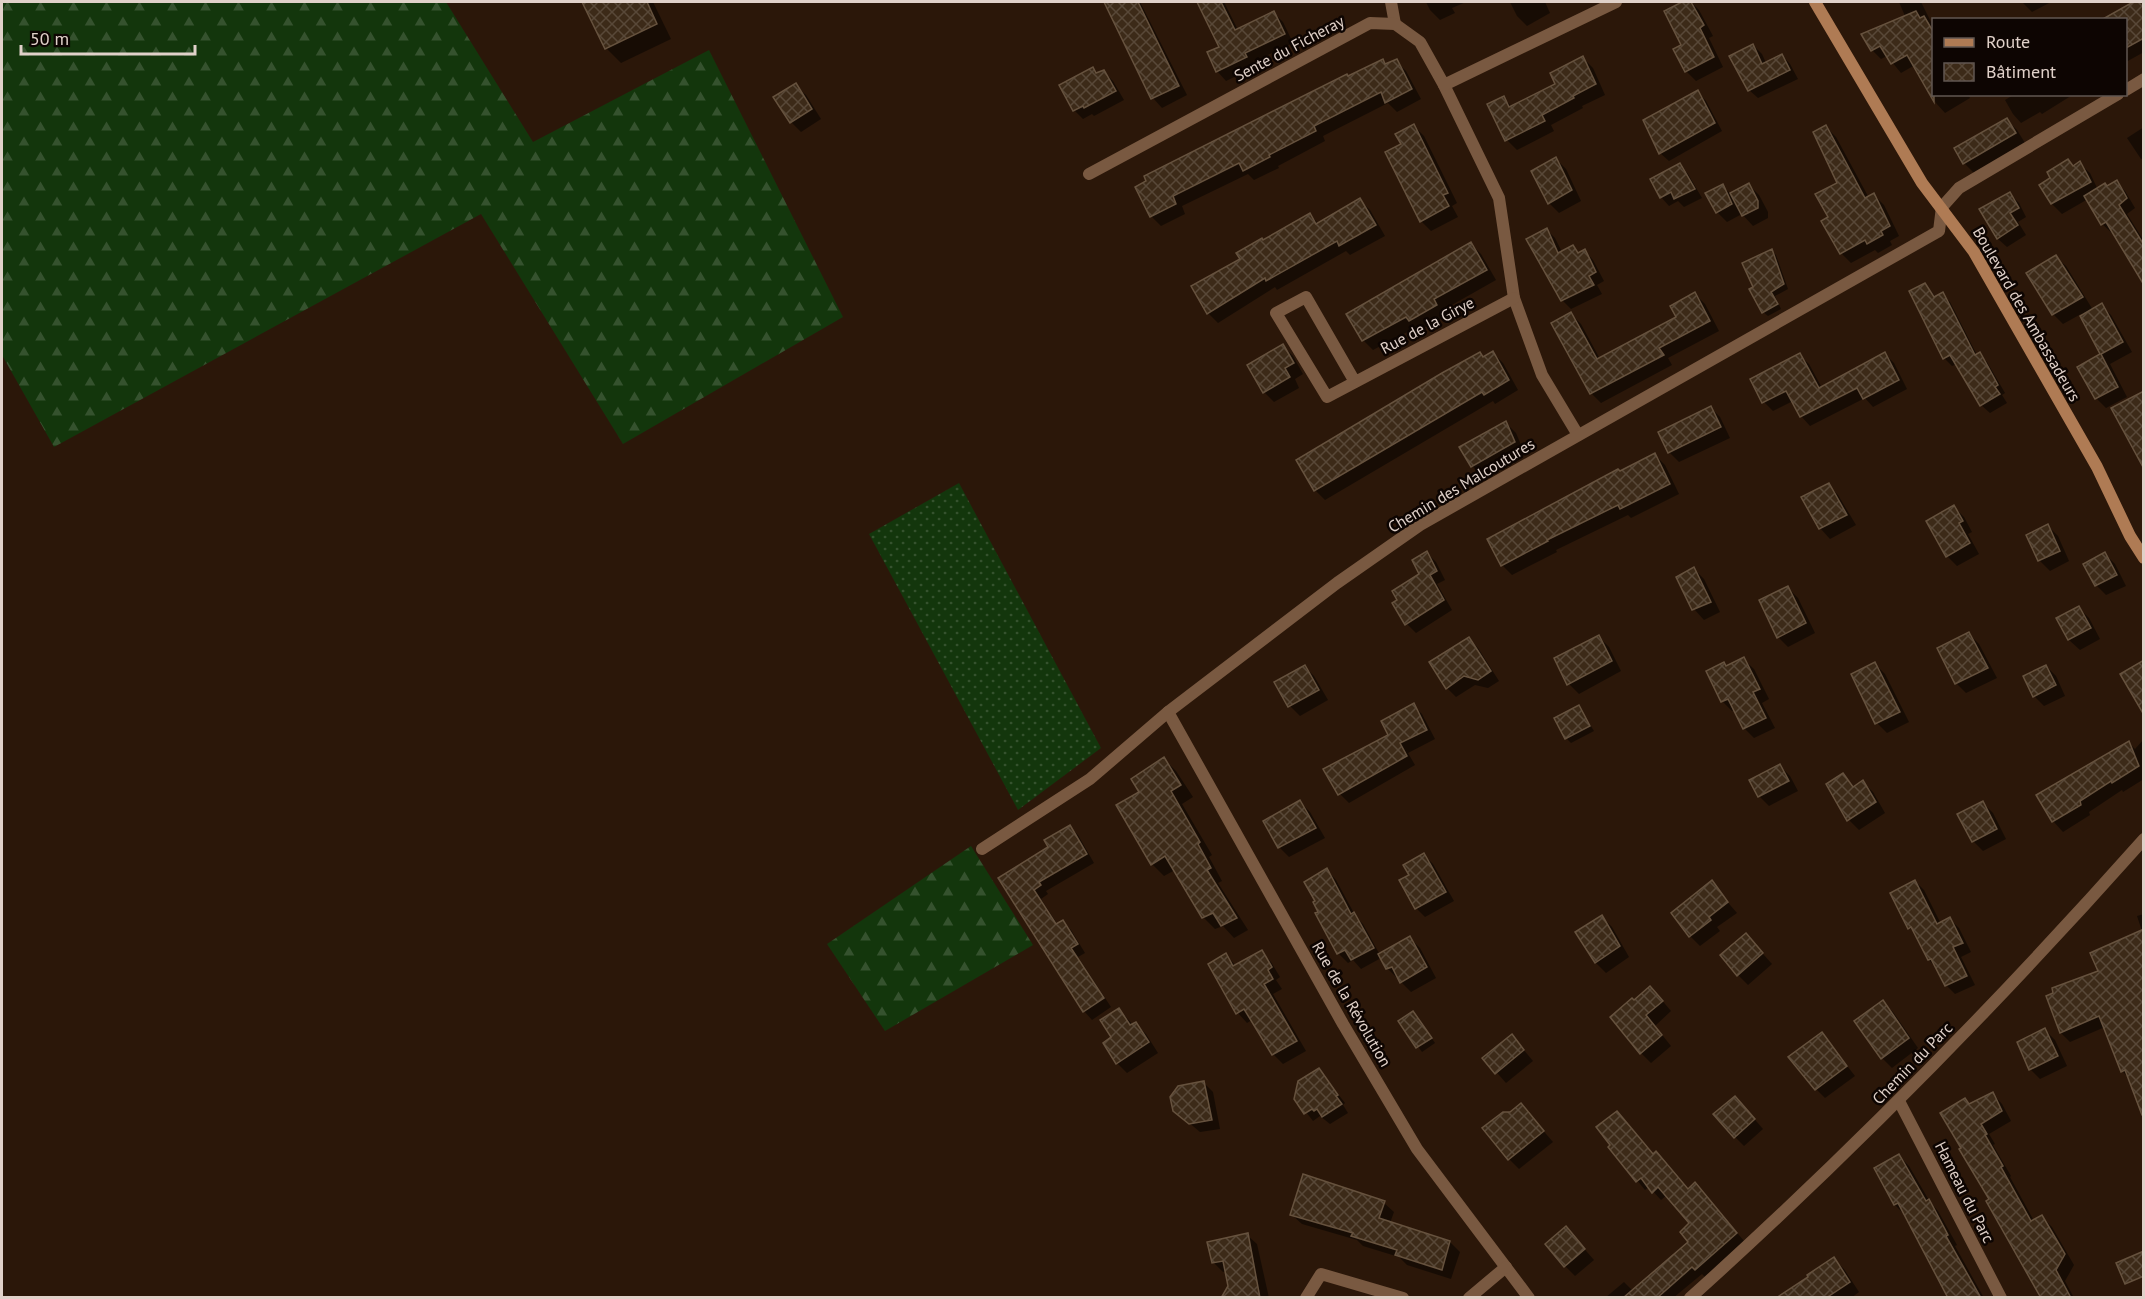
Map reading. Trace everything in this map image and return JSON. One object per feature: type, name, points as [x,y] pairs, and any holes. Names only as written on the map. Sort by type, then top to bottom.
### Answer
[{"type":"main road","name":"Boulevard des Ambassadeurs","points":[[1815,2],[1922,183],[1942,207],[1980,262],[2097,467],[2130,536],[2144,558]]},
{"type":"street","points":[[1391,2],[1395,24],[1420,42],[1444,85],[1499,198],[1514,298],[1542,375],[1578,435]]},
{"type":"street","points":[[1444,85],[1616,2]]},
{"type":"street","name":"Sente du Ficheray","points":[[1089,174],[1370,23],[1395,24]]},
{"type":"street","points":[[2127,89],[2144,79]]},
{"type":"street","points":[[1942,207],[1959,188],[2115,96]]},
{"type":"street","name":"Chemin des Malcoutures","points":[[982,849],[1090,779],[1168,712],[1336,583],[1420,525],[1939,231],[1942,207]]},
{"type":"street","name":"Rue de la Girye","points":[[1355,382],[1306,297],[1276,313],[1327,397],[1514,298]]},
{"type":"street","name":"Rue de la Révolution","points":[[1168,712],[1343,1024],[1417,1149],[1529,1298]]},
{"type":"street","name":"Chemin du Parc","points":[[1690,1298],[1773,1223],[1899,1101],[2144,839]]},
{"type":"street","name":"Hameau du Parc","points":[[1899,1101],[2001,1298]]},
{"type":"street","points":[[1469,1298],[1506,1267]]},
{"type":"street","points":[[1306,1298],[1321,1274],[1403,1298]]},
{"type":"green space","points":[[2,2],[446,2],[533,142],[709,50],[843,317],[623,444],[481,214],[54,447],[2,355]]},
{"type":"green space","points":[[959,483],[1101,748],[1018,810],[869,534]]},
{"type":"green space","points":[[971,846],[1033,945],[885,1031],[827,944]]},
{"type":"building","points":[[582,2],[647,2],[657,24],[605,49]]},
{"type":"building","points":[[1104,2],[1138,2],[1179,86],[1151,99]]},
{"type":"building","points":[[1197,2],[1221,2],[1235,30],[1274,11],[1285,34],[1245,53],[1247,57],[1216,72],[1207,52],[1219,47]]},
{"type":"building","points":[[1682,2],[1691,2],[1704,25],[1700,28],[1714,57],[1685,72],[1673,49],[1681,45],[1664,11]]},
{"type":"building","points":[[2133,2],[2144,2],[2144,38],[2127,47],[2127,18],[2105,18]]},
{"type":"building","points":[[1916,11],[1920,18],[1924,16],[1932,30],[1932,96],[1934,96],[1934,102],[1907,55],[1891,64],[1880,46],[1871,51],[1861,34]]},
{"type":"building","points":[[1753,44],[1762,64],[1782,54],[1790,70],[1748,91],[1729,56]]},
{"type":"building","points":[[1583,56],[1596,84],[1542,115],[1545,121],[1505,141],[1487,104],[1504,96],[1509,107],[1555,84],[1550,73]]},
{"type":"building","points":[[1383,59],[1385,64],[1397,59],[1412,89],[1385,103],[1381,92],[1314,126],[1316,131],[1243,171],[1239,163],[1173,196],[1176,204],[1150,217],[1135,187],[1146,181],[1144,176],[1347,74],[1348,76]]},
{"type":"building","points":[[1093,67],[1096,73],[1104,70],[1116,91],[1084,108],[1083,106],[1073,111],[1059,85]]},
{"type":"building","points":[[796,83],[812,109],[790,123],[773,97]]},
{"type":"building","points":[[1698,90],[1715,123],[1659,154],[1643,120]]},
{"type":"building","points":[[2007,118],[2016,133],[1963,164],[1954,148]]},
{"type":"building","points":[[1414,124],[1448,193],[1443,195],[1449,206],[1420,222],[1385,152],[1401,144],[1395,134]]},
{"type":"building","points":[[1826,125],[1865,198],[1874,193],[1890,226],[1881,231],[1883,235],[1867,244],[1865,240],[1840,254],[1821,221],[1828,217],[1815,194],[1837,183],[1813,132]]},
{"type":"building","points":[[1556,157],[1572,190],[1548,204],[1531,171]]},
{"type":"building","points":[[2068,159],[2073,166],[2080,161],[2091,182],[2051,204],[2039,185],[2050,178],[2047,172]]},
{"type":"building","points":[[1680,163],[1695,189],[1674,199],[1671,192],[1660,198],[1650,179]]},
{"type":"building","points":[[2117,180],[2127,198],[2119,205],[2144,245],[2144,285],[2106,222],[2101,225],[2084,196],[2105,183],[2107,186]]},
{"type":"building","points":[[1749,183],[1758,201],[1758,208],[1742,216],[1730,193]]},
{"type":"building","points":[[1723,184],[1732,204],[1716,213],[1705,193]]},
{"type":"building","points":[[2010,192],[2019,208],[2010,213],[2018,225],[1997,239],[1979,209]]},
{"type":"building","points":[[1360,198],[1376,225],[1339,246],[1337,241],[1266,281],[1265,278],[1207,314],[1191,286],[1240,259],[1236,253],[1310,213],[1316,224]]},
{"type":"building","points":[[1547,228],[1558,253],[1573,245],[1578,253],[1585,249],[1596,272],[1589,276],[1594,285],[1561,301],[1526,239]]},
{"type":"building","points":[[1471,242],[1487,270],[1434,299],[1437,305],[1409,321],[1406,317],[1362,341],[1346,314]]},
{"type":"building","points":[[1772,249],[1784,284],[1771,292],[1778,304],[1762,313],[1749,289],[1753,287],[1742,263]]},
{"type":"building","points":[[2056,255],[2083,297],[2052,315],[2026,273]]},
{"type":"building","points":[[1925,283],[1934,297],[1943,292],[1975,355],[1980,352],[1998,385],[1995,387],[2000,394],[1980,406],[1950,355],[1943,359],[1909,291]]},
{"type":"building","points":[[1695,292],[1710,321],[1659,348],[1664,355],[1590,394],[1551,323],[1571,312],[1597,359],[1676,317],[1670,306]]},
{"type":"building","points":[[2102,303],[2123,342],[2101,354],[2118,387],[2095,399],[2077,367],[2100,354],[2080,316]]},
{"type":"building","points":[[1283,344],[1294,363],[1285,368],[1290,377],[1263,393],[1247,365]]},
{"type":"building","points":[[1493,351],[1509,380],[1484,395],[1482,392],[1314,491],[1296,460],[1442,373],[1480,352],[1483,357]]},
{"type":"building","points":[[1885,352],[1899,380],[1863,399],[1857,388],[1800,417],[1786,391],[1762,403],[1750,379],[1800,353],[1819,388]]},
{"type":"building","points":[[2144,391],[2144,469],[2111,408]]},
{"type":"building","points":[[1711,406],[1721,427],[1668,453],[1658,432]]},
{"type":"building","points":[[1506,421],[1515,442],[1471,467],[1459,447]]},
{"type":"building","points":[[1655,453],[1670,484],[1620,509],[1618,505],[1501,566],[1487,539],[1618,469],[1620,471]]},
{"type":"building","points":[[1829,483],[1847,515],[1819,529],[1801,497]]},
{"type":"building","points":[[1954,505],[1963,521],[1959,523],[1970,543],[1946,557],[1926,521]]},
{"type":"building","points":[[2048,524],[2060,551],[2038,561],[2026,535]]},
{"type":"building","points":[[1427,551],[1437,571],[1430,575],[1444,600],[1405,625],[1392,603],[1397,600],[1392,591],[1419,574],[1412,560]]},
{"type":"building","points":[[2105,552],[2117,575],[2095,586],[2083,564]]},
{"type":"building","points":[[1694,567],[1711,602],[1692,610],[1676,577]]},
{"type":"building","points":[[1788,586],[1806,623],[1777,638],[1759,600]]},
{"type":"building","points":[[2079,606],[2091,628],[2068,640],[2056,618]]},
{"type":"building","points":[[1969,632],[1988,668],[1955,684],[1937,648]]},
{"type":"building","points":[[1599,635],[1612,661],[1567,685],[1554,658]]},
{"type":"building","points":[[1469,637],[1491,671],[1478,680],[1464,676],[1446,689],[1429,662]]},
{"type":"building","points":[[1744,657],[1760,689],[1753,692],[1766,718],[1743,729],[1728,699],[1721,702],[1706,671],[1724,662],[1726,666]]},
{"type":"building","points":[[2144,660],[2144,715],[2120,674]]},
{"type":"building","points":[[1875,662],[1900,712],[1875,724],[1851,674]]},
{"type":"building","points":[[1305,665],[1319,690],[1288,707],[1274,682]]},
{"type":"building","points":[[2046,665],[2056,685],[2033,697],[2023,676]]},
{"type":"building","points":[[1414,703],[1427,730],[1400,743],[1407,756],[1338,795],[1323,769],[1388,735],[1381,721]]},
{"type":"building","points":[[1579,705],[1590,726],[1565,739],[1554,718]]},
{"type":"building","points":[[2129,741],[2139,766],[2112,783],[2111,781],[2080,801],[2081,805],[2052,822],[2036,795]]},
{"type":"building","points":[[1164,757],[1181,785],[1171,791],[1200,842],[1198,844],[1211,868],[1207,870],[1237,918],[1221,926],[1213,913],[1202,918],[1165,856],[1151,865],[1116,805],[1139,792],[1131,779]]},
{"type":"building","points":[[1780,764],[1789,781],[1758,797],[1749,780]]},
{"type":"building","points":[[1843,773],[1853,787],[1863,780],[1876,802],[1847,821],[1826,784]]},
{"type":"building","points":[[1300,800],[1316,828],[1278,848],[1263,821]]},
{"type":"building","points":[[1983,801],[1997,829],[1972,842],[1957,814]]},
{"type":"building","points":[[1070,825],[1087,854],[1039,882],[1041,885],[1034,890],[1056,924],[1063,920],[1078,944],[1071,948],[1104,998],[1083,1012],[998,878],[1048,847],[1044,840]]},
{"type":"building","points":[[1424,853],[1446,892],[1415,909],[1399,880],[1409,875],[1403,865]]},
{"type":"building","points":[[1327,868],[1351,914],[1354,912],[1374,948],[1351,960],[1345,950],[1337,954],[1315,913],[1318,912],[1313,902],[1315,901],[1304,882]]},
{"type":"building","points":[[1712,880],[1728,902],[1709,917],[1711,920],[1689,937],[1671,913]]},
{"type":"building","points":[[1915,880],[1937,924],[1950,917],[1963,943],[1953,947],[1967,976],[1945,986],[1911,927],[1908,929],[1890,893]]},
{"type":"building","points":[[1602,915],[1620,946],[1595,963],[1575,932]]},
{"type":"building","points":[[2144,929],[2144,1115],[2142,1115],[2125,1070],[2121,1072],[2099,1016],[2060,1033],[2046,996],[2053,993],[2052,988],[2098,971],[2090,953]]},
{"type":"building","points":[[1746,933],[1763,953],[1737,976],[1720,955]]},
{"type":"building","points":[[1410,936],[1427,967],[1400,983],[1392,967],[1386,969],[1378,954]]},
{"type":"building","points":[[1262,950],[1272,967],[1268,970],[1273,979],[1264,984],[1297,1041],[1272,1055],[1244,1009],[1236,1014],[1208,964],[1226,953],[1233,966]]},
{"type":"building","points":[[1650,986],[1663,1001],[1646,1015],[1662,1035],[1640,1054],[1610,1017]]},
{"type":"building","points":[[1883,1000],[1909,1038],[1881,1059],[1854,1021]]},
{"type":"building","points":[[1119,1008],[1130,1025],[1136,1022],[1149,1042],[1116,1064],[1103,1043],[1111,1037],[1100,1020]]},
{"type":"building","points":[[1413,1011],[1432,1038],[1416,1048],[1398,1021]]},
{"type":"building","points":[[2045,1028],[2058,1056],[2029,1070],[2017,1042]]},
{"type":"building","points":[[1822,1032],[1847,1066],[1815,1090],[1788,1057]]},
{"type":"building","points":[[1512,1034],[1524,1050],[1495,1074],[1482,1058]]},
{"type":"building","points":[[1319,1068],[1342,1104],[1322,1117],[1317,1109],[1304,1114],[1294,1099],[1298,1081]]},
{"type":"building","points":[[1204,1081],[1212,1120],[1189,1124],[1173,1111],[1170,1097],[1178,1086]]},
{"type":"building","points":[[1993,1092],[2002,1111],[1981,1124],[1987,1134],[1985,1135],[2031,1221],[2042,1215],[2065,1254],[2056,1270],[2071,1298],[2041,1298],[1940,1113],[1965,1098],[1969,1104]]},
{"type":"building","points":[[1735,1096],[1755,1119],[1734,1138],[1713,1114]]},
{"type":"building","points":[[1521,1103],[1544,1131],[1508,1160],[1482,1128],[1503,1112],[1510,1112]]},
{"type":"building","points":[[1617,1111],[1653,1154],[1656,1151],[1688,1189],[1695,1182],[1737,1233],[1695,1270],[1692,1267],[1657,1298],[1623,1298],[1688,1242],[1680,1232],[1689,1223],[1658,1187],[1652,1193],[1641,1178],[1636,1182],[1608,1147],[1610,1145],[1596,1127]]},
{"type":"building","points":[[1899,1154],[1926,1201],[1929,1199],[1948,1235],[1946,1236],[1981,1298],[1948,1298],[1898,1203],[1894,1205],[1874,1168]]},
{"type":"building","points":[[1303,1174],[1385,1201],[1379,1218],[1450,1241],[1442,1270],[1395,1255],[1397,1250],[1351,1236],[1353,1233],[1290,1215]]},
{"type":"building","points":[[1566,1226],[1585,1249],[1564,1267],[1545,1244]]},
{"type":"building","points":[[1248,1233],[1260,1298],[1221,1298],[1228,1286],[1223,1261],[1212,1263],[1207,1242]]},
{"type":"building","points":[[2144,1251],[2144,1276],[2125,1284],[2116,1263]]},
{"type":"building","points":[[1834,1257],[1850,1282],[1826,1298],[1776,1298],[1808,1277],[1807,1275]]}]
